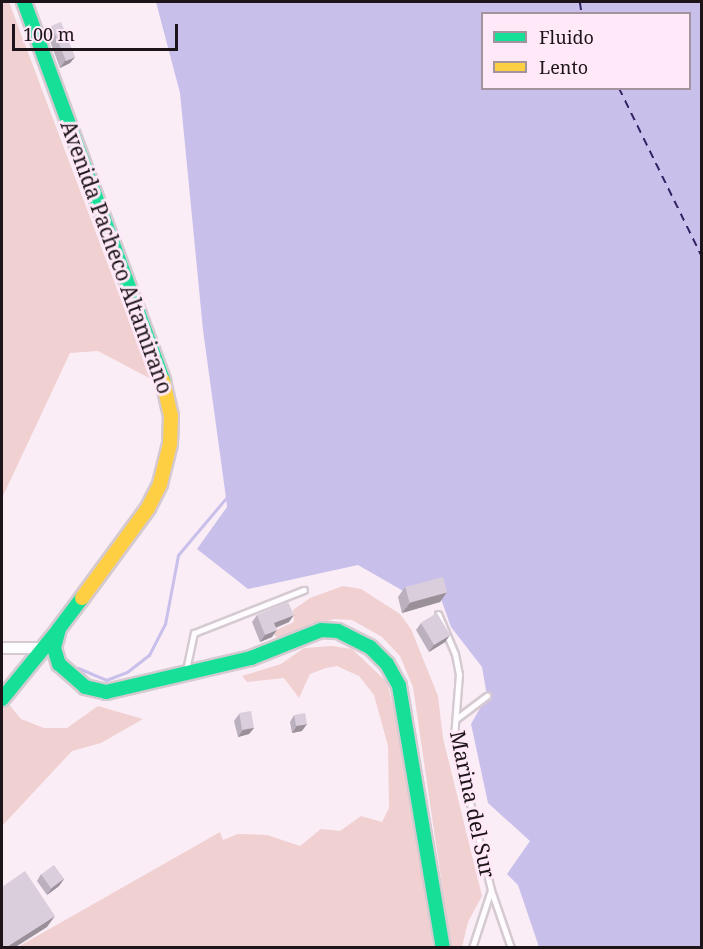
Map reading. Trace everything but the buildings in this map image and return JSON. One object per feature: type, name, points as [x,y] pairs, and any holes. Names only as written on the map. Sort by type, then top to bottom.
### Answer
[{"type":"main road","name":"Avenida Pacheco Altamirano","points":[[2,699],[59,629],[155,496],[168,458],[171,416],[166,388],[144,325],[24,2]]},
{"type":"main road","points":[[59,629],[54,648],[59,664],[90,689],[106,692],[251,658],[321,630],[349,635],[379,655],[399,686],[443,948]]},
{"type":"street","points":[[2,648],[43,648]]},
{"type":"lane","points":[[185,675],[194,633],[304,590]]},
{"type":"lane","name":"Marina del Sur","points":[[438,614],[455,654],[459,674],[454,737],[491,890],[511,948]]},
{"type":"lane","name":"Marina del Sur","points":[[456,719],[488,696]]},
{"type":"lane","name":"Marina del Sur","points":[[472,948],[491,890]]},
{"type":"shaded area","points":[[2,2],[9,2],[151,379],[98,351],[70,353],[2,498]]},
{"type":"shaded area","points":[[156,2],[701,2],[701,947],[539,947],[518,885],[507,874],[530,841],[488,803],[471,724],[487,696],[482,667],[451,627],[436,585],[405,592],[358,565],[248,589],[197,549],[227,507],[203,330],[180,93]]},
{"type":"shaded area","points":[[343,586],[361,589],[400,614],[411,629],[438,696],[443,738],[482,896],[468,922],[462,947],[451,947],[413,687],[400,656],[382,637],[352,620],[334,619],[277,638],[272,632],[294,622],[293,610],[310,598]]},
{"type":"shaded area","points":[[332,646],[352,649],[387,682],[404,749],[433,947],[16,948],[220,832],[223,840],[238,834],[267,835],[300,846],[321,829],[340,831],[361,816],[382,822],[389,808],[388,746],[374,695],[359,676],[337,666],[326,668],[310,674],[299,698],[284,678],[247,682],[242,676],[281,664],[304,648]]},
{"type":"shaded area","points":[[2,696],[21,719],[44,728],[67,728],[98,706],[143,719],[101,743],[72,751],[2,826]]},
{"type":"waterway","points":[[78,668],[106,680],[127,672],[149,655],[165,624],[178,555],[226,498]]},
{"type":"ferry route","points":[[580,2],[582,12]]},
{"type":"ferry route","points":[[620,90],[702,257]]},
{"type":"traffic: fast","points":[[24,2],[163,380]]},
{"type":"traffic: fast","points":[[82,598],[59,629],[54,648],[59,664],[85,687],[106,692],[251,658],[321,630],[338,631],[370,647],[387,664],[399,686],[443,948]]},
{"type":"traffic: fast","points":[[2,699],[59,629]]},
{"type":"traffic: slow","points":[[82,598],[148,508],[160,484],[170,444],[171,416],[163,380]]}]
